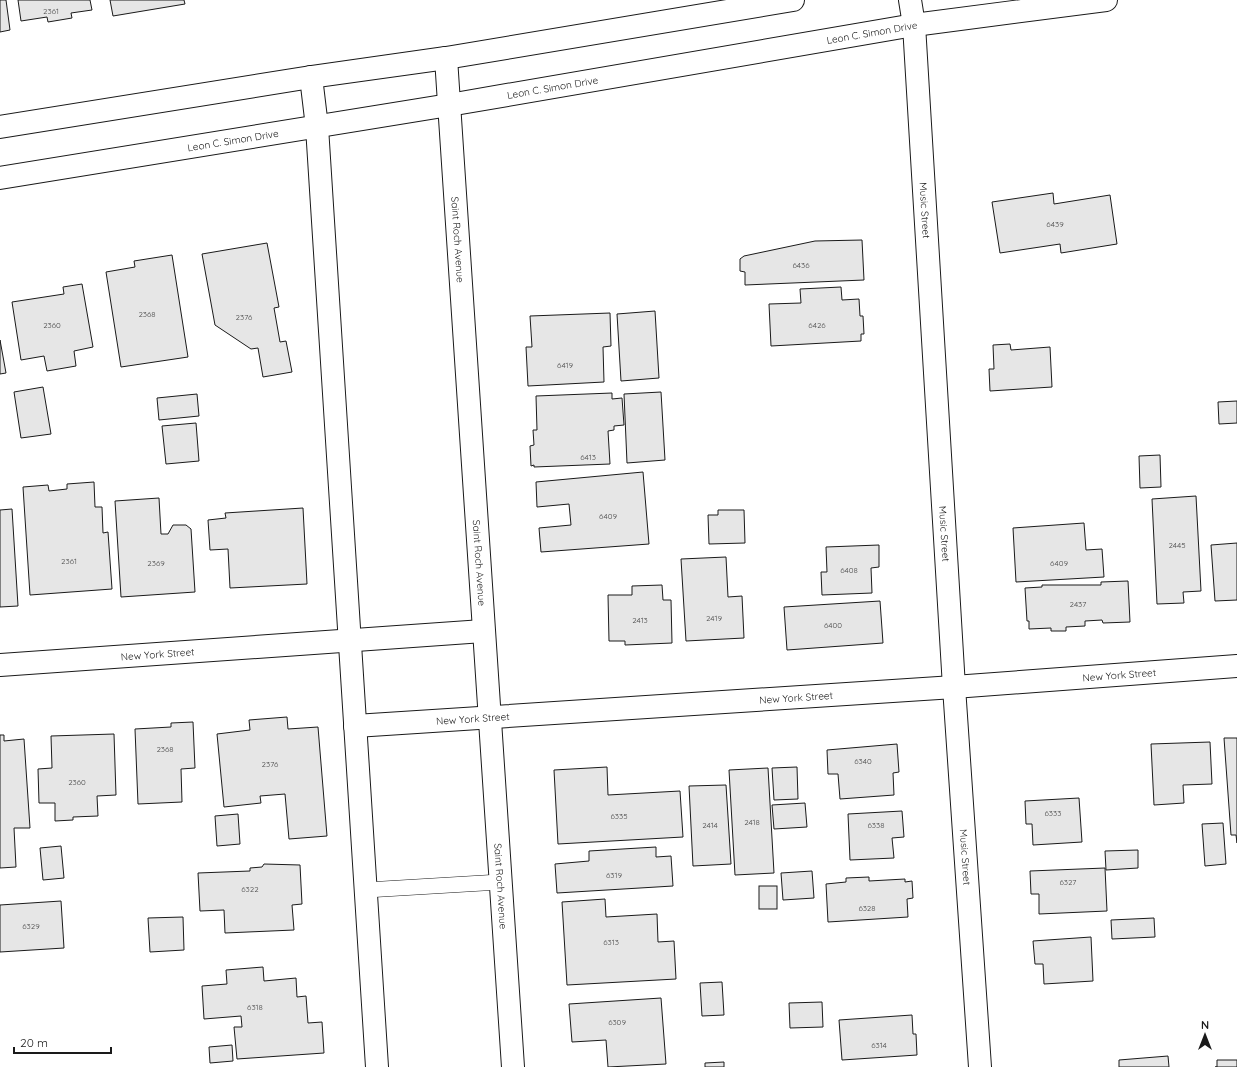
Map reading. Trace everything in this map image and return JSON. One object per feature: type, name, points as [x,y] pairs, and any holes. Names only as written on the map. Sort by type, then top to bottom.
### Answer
[{"type":"street","points":[[0,127],[311,76],[446,58],[793,0]]},
{"type":"street","name":"Music Street","points":[[910,0],[914,25],[954,687],[980,1067]]},
{"type":"street","name":"Leon C. Simon Drive","points":[[0,178],[449,105],[914,25],[1106,0]]},
{"type":"street","name":"Saint Roch Avenue","points":[[446,58],[488,718],[513,1067]]},
{"type":"street","points":[[311,76],[317,127],[377,1067]]},
{"type":"street","name":"New York Street","points":[[0,665],[350,642],[483,631]]},
{"type":"street","name":"New York Street","points":[[355,726],[954,687],[1237,666]]},
{"type":"lane","points":[[366,890],[500,882]]},
{"type":"building","points":[[0,0],[6,0],[10,30],[0,32]]},
{"type":"building","points":[[18,0],[90,0],[92,10],[71,13],[72,18],[48,22],[47,17],[21,21]]},
{"type":"building","points":[[110,0],[184,0],[185,4],[113,16]]},
{"type":"building","points":[[1053,193],[1054,204],[1110,195],[1117,244],[1061,253],[1060,244],[1000,253],[992,202]]},
{"type":"building","points":[[862,240],[864,280],[745,285],[745,272],[740,271],[740,259],[744,256],[815,241]]},
{"type":"building","points":[[267,243],[279,307],[274,308],[280,342],[286,341],[292,372],[263,377],[258,348],[251,349],[215,325],[202,254]]},
{"type":"building","points":[[172,255],[188,357],[121,367],[106,272],[135,267],[134,261]]},
{"type":"building","points":[[82,284],[93,347],[74,351],[76,366],[47,371],[44,356],[21,360],[12,302],[64,294],[63,287]]},
{"type":"building","points":[[841,287],[842,300],[859,299],[860,316],[863,316],[864,334],[861,334],[861,341],[771,346],[769,304],[801,303],[800,289]]},
{"type":"building","points":[[655,311],[659,378],[621,381],[617,314]]},
{"type":"building","points":[[610,313],[611,346],[603,347],[604,382],[528,386],[526,347],[532,347],[530,316]]},
{"type":"building","points":[[0,340],[6,373],[0,374]]},
{"type":"building","points":[[1010,344],[1011,350],[1050,347],[1052,387],[990,391],[989,369],[994,369],[993,345]]},
{"type":"building","points":[[43,387],[51,434],[21,438],[14,392]]},
{"type":"building","points":[[661,392],[665,460],[627,463],[624,394]]},
{"type":"building","points":[[612,393],[612,399],[622,398],[624,425],[614,426],[614,430],[608,431],[610,464],[531,466],[530,446],[534,445],[533,430],[537,430],[536,396]]},
{"type":"building","points":[[197,394],[199,416],[159,420],[157,398]]},
{"type":"building","points":[[1237,401],[1237,423],[1219,424],[1218,402]]},
{"type":"building","points":[[196,423],[199,461],[166,464],[162,426]]},
{"type":"building","points":[[1160,455],[1161,487],[1140,488],[1139,456]]},
{"type":"building","points":[[643,472],[649,544],[541,552],[539,528],[571,525],[569,504],[537,507],[536,482]]},
{"type":"building","points":[[94,482],[95,507],[102,507],[103,533],[108,532],[112,589],[30,595],[23,487],[48,485],[49,491],[67,489],[67,484]]},
{"type":"building","points":[[1196,496],[1201,591],[1183,592],[1184,603],[1157,604],[1152,499]]},
{"type":"building","points":[[159,498],[161,534],[168,534],[173,525],[186,525],[191,529],[195,592],[121,597],[115,501]]},
{"type":"building","points":[[303,508],[307,584],[230,588],[228,549],[210,550],[208,520],[226,518],[225,513]]},
{"type":"building","points":[[12,509],[18,606],[0,607],[0,510]]},
{"type":"building","points":[[718,510],[744,510],[745,543],[709,544],[708,515],[718,515]]},
{"type":"building","points":[[1084,523],[1086,550],[1102,549],[1104,577],[1016,582],[1013,528]]},
{"type":"building","points":[[1237,543],[1237,600],[1215,601],[1211,545]]},
{"type":"building","points":[[879,545],[879,567],[871,568],[872,593],[822,595],[821,572],[827,572],[826,547]]},
{"type":"building","points":[[726,557],[728,597],[742,596],[744,638],[686,641],[681,559]]},
{"type":"building","points":[[1128,581],[1130,622],[1103,623],[1102,620],[1085,621],[1085,626],[1066,627],[1066,631],[1051,631],[1051,628],[1029,629],[1029,621],[1027,621],[1025,588],[1042,587],[1042,585],[1101,585],[1101,582]]},
{"type":"building","points":[[662,585],[663,600],[671,600],[672,643],[625,645],[625,641],[609,641],[608,595],[632,595],[632,586]]},
{"type":"building","points":[[880,601],[883,643],[787,650],[784,607]]},
{"type":"building","points":[[287,717],[288,729],[318,727],[327,836],[289,839],[285,794],[260,796],[261,803],[224,807],[217,734],[250,730],[249,720]]},
{"type":"building","points":[[193,722],[195,768],[181,769],[182,802],[138,804],[135,729],[171,727],[171,723]]},
{"type":"building","points":[[114,734],[116,795],[97,796],[98,816],[73,817],[73,820],[55,821],[55,803],[39,803],[38,769],[52,768],[51,736]]},
{"type":"building","points":[[0,735],[4,735],[4,741],[24,739],[30,828],[14,828],[16,867],[0,868]]},
{"type":"building","points":[[1224,738],[1237,738],[1237,843],[1236,835],[1231,835]]},
{"type":"building","points":[[1210,742],[1212,784],[1183,785],[1184,803],[1154,805],[1151,744]]},
{"type":"building","points":[[897,744],[899,772],[893,773],[894,795],[840,799],[838,774],[828,774],[827,750]]},
{"type":"building","points":[[607,767],[608,795],[680,791],[683,837],[558,844],[554,770]]},
{"type":"building","points":[[797,767],[798,799],[774,800],[772,768]]},
{"type":"building","points":[[768,768],[774,873],[735,875],[729,770]]},
{"type":"building","points":[[726,785],[731,864],[693,866],[689,786]]},
{"type":"building","points":[[1079,798],[1082,842],[1033,845],[1032,824],[1026,824],[1025,801]]},
{"type":"building","points":[[805,803],[807,827],[774,829],[772,805]]},
{"type":"building","points":[[902,811],[904,837],[892,838],[894,858],[850,860],[848,814]]},
{"type":"building","points":[[238,814],[240,844],[217,846],[215,816]]},
{"type":"building","points":[[1223,823],[1226,864],[1205,866],[1202,824]]},
{"type":"building","points":[[61,846],[64,878],[43,880],[40,848]]},
{"type":"building","points":[[656,847],[656,857],[671,856],[673,886],[557,893],[555,864],[589,861],[589,851]]},
{"type":"building","points":[[1138,850],[1138,868],[1106,870],[1105,851]]},
{"type":"building","points":[[264,864],[300,865],[302,904],[292,905],[294,930],[225,933],[224,910],[200,911],[198,873],[250,871],[250,868],[262,867]]},
{"type":"building","points":[[1105,868],[1107,911],[1039,914],[1039,894],[1031,894],[1030,871]]},
{"type":"building","points":[[812,871],[814,898],[783,900],[781,873]]},
{"type":"building","points":[[869,877],[869,881],[905,879],[905,882],[912,881],[913,898],[907,899],[908,917],[828,922],[826,884],[846,882],[846,878]]},
{"type":"building","points":[[759,886],[777,886],[777,909],[759,909]]},
{"type":"building","points":[[605,899],[606,917],[657,914],[658,942],[674,941],[676,979],[567,985],[562,902]]},
{"type":"building","points":[[61,901],[64,948],[0,952],[0,905]]},
{"type":"building","points":[[183,917],[184,950],[150,952],[148,918]]},
{"type":"building","points":[[1154,918],[1155,937],[1112,939],[1111,920]]},
{"type":"building","points":[[1091,937],[1093,981],[1044,984],[1043,964],[1035,964],[1033,941]]},
{"type":"building","points":[[263,967],[264,981],[296,978],[297,997],[306,996],[308,1023],[322,1022],[324,1053],[237,1059],[234,1027],[242,1027],[241,1016],[204,1019],[202,986],[227,984],[226,970]]},
{"type":"building","points":[[722,982],[724,1015],[702,1016],[700,983]]},
{"type":"building","points":[[661,998],[666,1064],[608,1067],[606,1040],[572,1042],[569,1004]]},
{"type":"building","points":[[822,1002],[823,1027],[790,1028],[789,1003]]},
{"type":"building","points":[[912,1015],[913,1034],[916,1034],[917,1055],[842,1060],[839,1020]]},
{"type":"building","points":[[232,1045],[233,1061],[210,1063],[209,1047]]},
{"type":"building","points":[[1168,1056],[1169,1067],[1119,1067],[1119,1060]]},
{"type":"building","points":[[1217,1060],[1237,1060],[1237,1067],[1217,1067]]},
{"type":"building","points":[[724,1062],[724,1067],[705,1067],[705,1063]]}]
